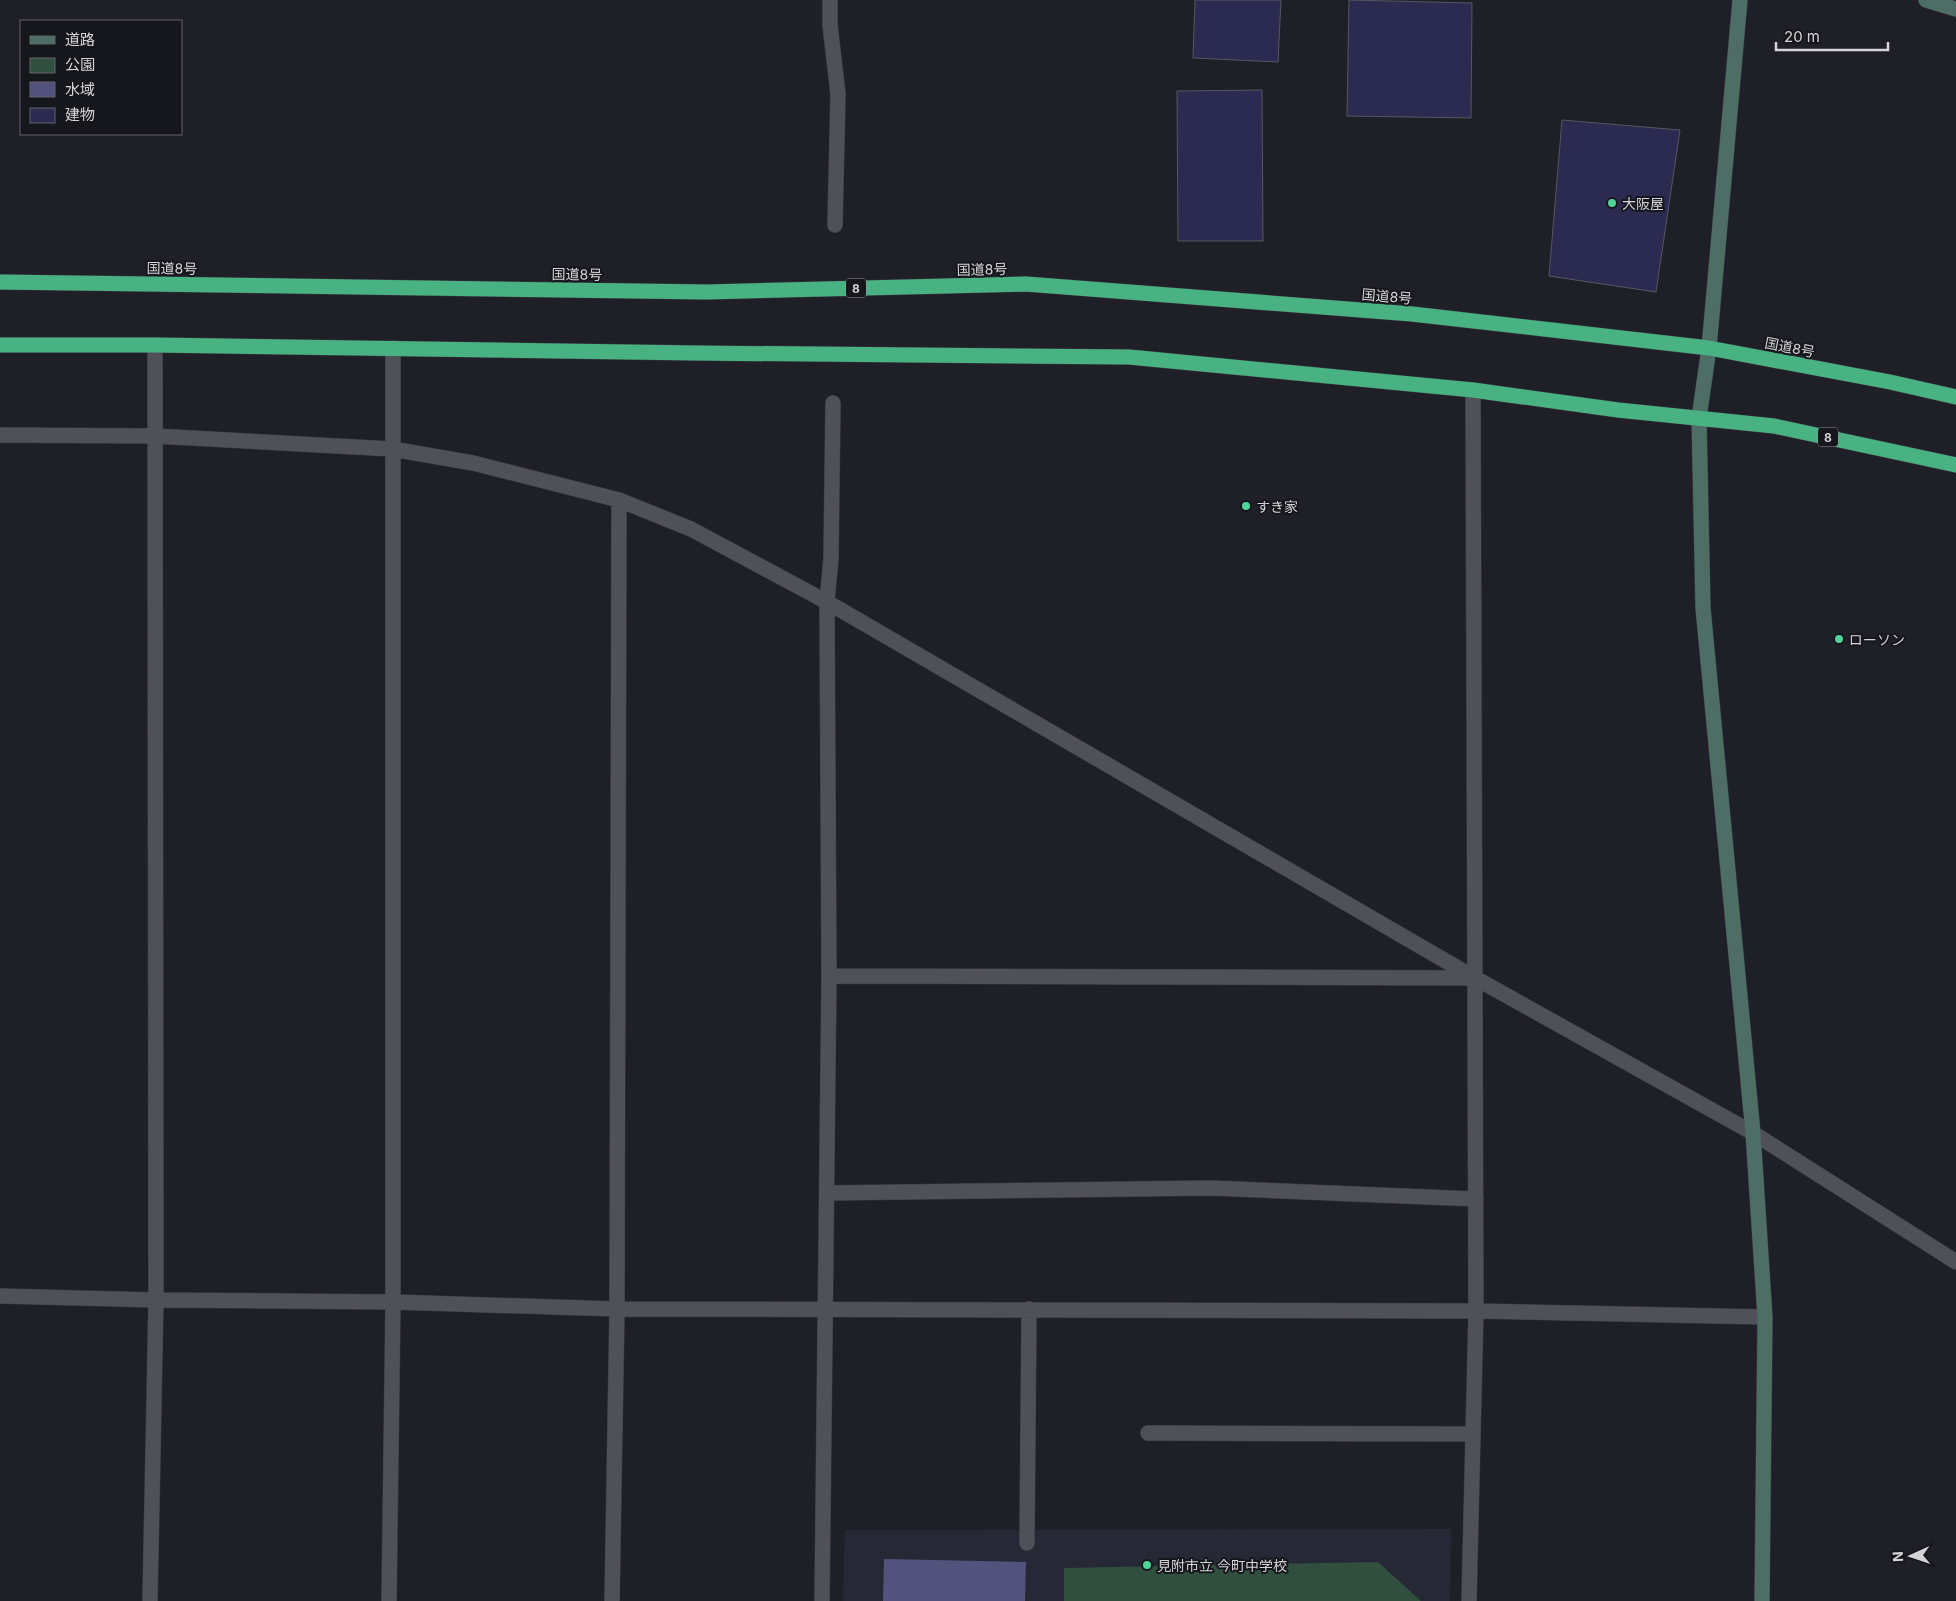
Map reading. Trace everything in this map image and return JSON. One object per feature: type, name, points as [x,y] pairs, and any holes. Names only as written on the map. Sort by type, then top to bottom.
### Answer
[{"type":"highway","name":"国道8号","points":[[0,282],[708,292],[1026,284],[1412,314],[1709,348],[1890,382],[1956,397]]},
{"type":"highway","name":"8","points":[[0,345],[155,345],[1129,357],[1474,390],[1618,410],[1774,426],[1956,465]]},
{"type":"street","points":[[830,0],[830,25],[838,94],[835,225]]},
{"type":"street","points":[[1740,0],[1709,348],[1699,418],[1703,608],[1753,1133],[1765,1317],[1762,1601]]},
{"type":"street","points":[[1926,0],[1956,9]]},
{"type":"street","points":[[150,1601],[156,1300],[155,345]]},
{"type":"street","points":[[389,1601],[393,1302],[393,348]]},
{"type":"street","points":[[1469,1601],[1476,1311],[1474,390]]},
{"type":"street","points":[[822,1601],[829,976],[827,602],[831,558],[832,403]]},
{"type":"street","points":[[0,435],[154,436],[392,449],[474,463],[618,500],[691,529],[827,602],[1475,978],[1753,1133],[1956,1262]]},
{"type":"street","points":[[612,1601],[617,1309],[618,500]]},
{"type":"street","points":[[829,976],[1475,978]]},
{"type":"street","points":[[827,1193],[1211,1188],[1476,1199]]},
{"type":"street","points":[[0,1296],[156,1300],[393,1302],[617,1309],[1476,1311],[1765,1317]]},
{"type":"street","points":[[1027,1543],[1030,1309]]},
{"type":"street","points":[[1148,1433],[1473,1434]]},
{"type":"shaded area","name":"見附市立 今町中学校","points":[[1451,1529],[1450,1601],[843,1601],[845,1530]]},
{"type":"green space","points":[[1378,1562],[1421,1601],[1064,1601],[1064,1568]]},
{"type":"water","points":[[884,1559],[1026,1562],[1025,1601],[883,1601]]},
{"type":"building","points":[[1195,0],[1281,0],[1278,62],[1193,58]]},
{"type":"building","points":[[1349,0],[1472,3],[1471,118],[1347,116]]},
{"type":"building","points":[[1262,90],[1263,241],[1178,241],[1177,91]]},
{"type":"building","name":"大阪屋","points":[[1562,120],[1680,130],[1656,292],[1549,276]]},
{"type":"place","name":"大阪屋","points":[[1612,203]]},
{"type":"place","name":"すき家","points":[[1246,506]]},
{"type":"place","name":"ローソン","points":[[1839,639]]},
{"type":"place","name":"見附市立 今町中学校","points":[[1147,1565]]}]
